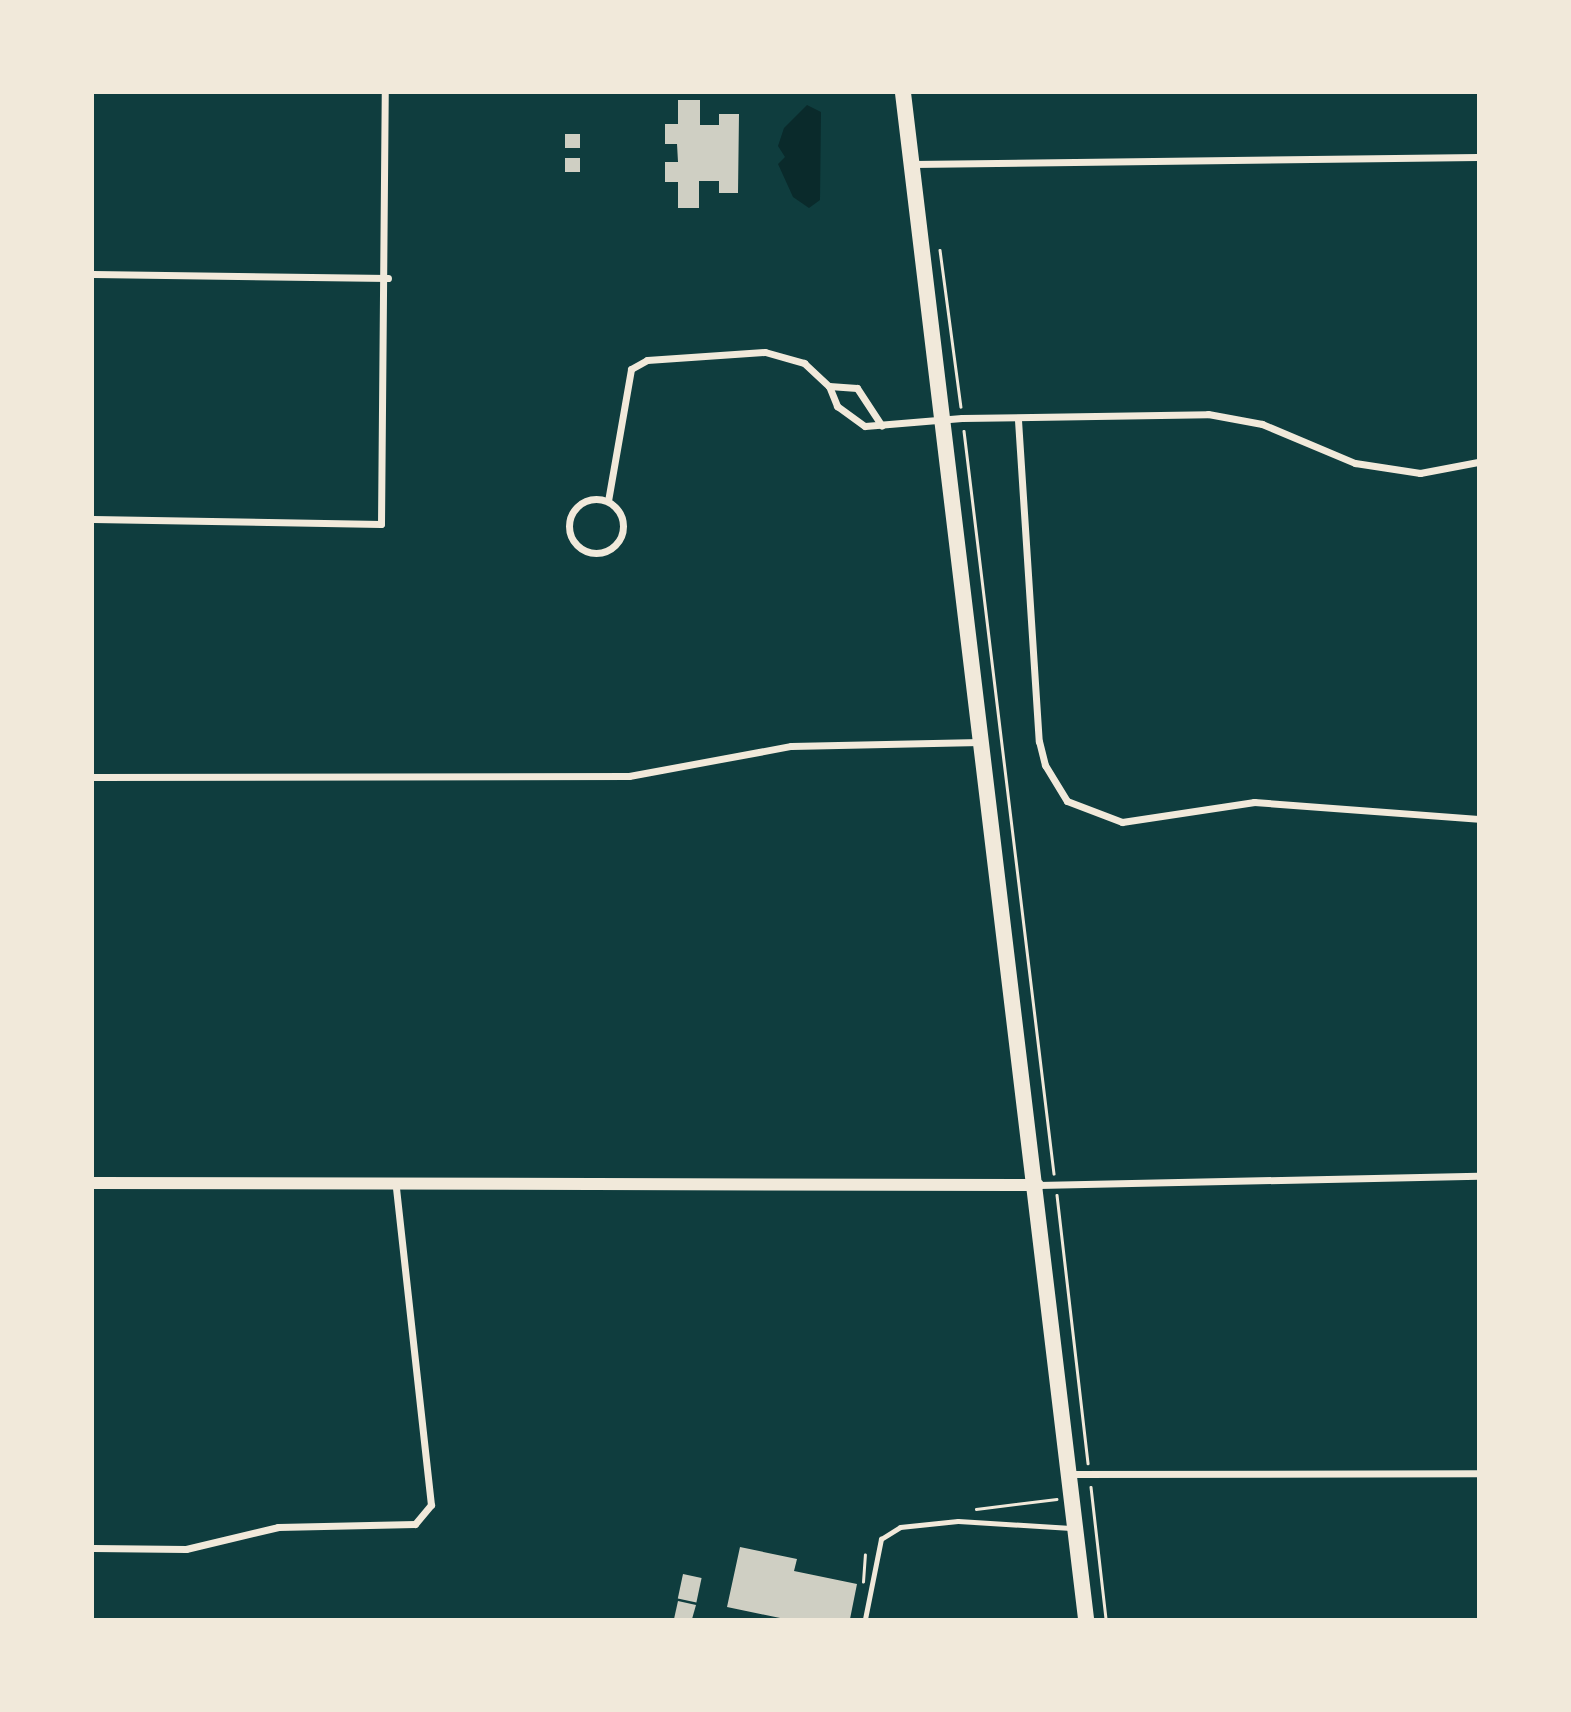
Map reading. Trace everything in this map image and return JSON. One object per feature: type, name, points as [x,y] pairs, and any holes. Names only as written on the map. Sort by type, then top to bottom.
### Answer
[{"type":"main road","points":[[903,93],[945,424],[980,742],[1038,1185],[1086,1619]]},
{"type":"street","points":[[93,519],[381,524],[388,278],[385,93]]},
{"type":"street","points":[[912,164],[1478,158]]},
{"type":"street","points":[[93,274],[388,278]]},
{"type":"street","points":[[608,502],[631,369],[647,360],[765,352],[804,363],[829,386],[837,407],[865,426],[945,424],[962,418],[1018,420],[1208,414],[1262,424],[1355,463],[1420,473],[1478,462]]},
{"type":"street","points":[[829,386],[857,388],[883,425]]},
{"type":"street","points":[[1018,420],[1039,741],[1045,765],[1067,801],[1122,822],[1254,802],[1478,819]]},
{"type":"street","points":[[590,499],[608,502],[621,514],[620,540],[598,554],[581,549],[570,535],[570,517],[590,499]]},
{"type":"street","points":[[93,777],[629,776],[791,746],[980,742]]},
{"type":"street","points":[[93,1184],[1038,1185],[1055,1182],[1478,1175]]},
{"type":"street","points":[[93,1548],[186,1549],[278,1527],[415,1524],[431,1505],[396,1186]]},
{"type":"street","points":[[1070,1474],[1478,1473]]},
{"type":"lane","points":[[865,1619],[881,1539],[900,1527],[958,1521],[1076,1528]]},
{"type":"path","points":[[939,241],[1107,1619]]},
{"type":"water","points":[[807,105],[821,112],[820,200],[809,208],[793,197],[778,164],[785,157],[778,146],[784,128]]},
{"type":"building","points":[[678,100],[700,100],[700,125],[719,125],[719,114],[739,114],[738,193],[719,193],[719,181],[699,181],[699,208],[678,208],[678,182],[665,182],[665,162],[678,162],[677,144],[665,144],[665,124],[678,124]]},
{"type":"building","points":[[565,134],[580,134],[580,148],[565,148]]},
{"type":"building","points":[[565,158],[580,158],[580,172],[565,172]]},
{"type":"building","points":[[740,1547],[797,1559],[794,1571],[857,1584],[850,1619],[785,1619],[727,1607]]},
{"type":"building","points":[[683,1574],[702,1578],[696,1602],[678,1598]]},
{"type":"building","points":[[678,1601],[696,1605],[692,1619],[674,1619]]}]
